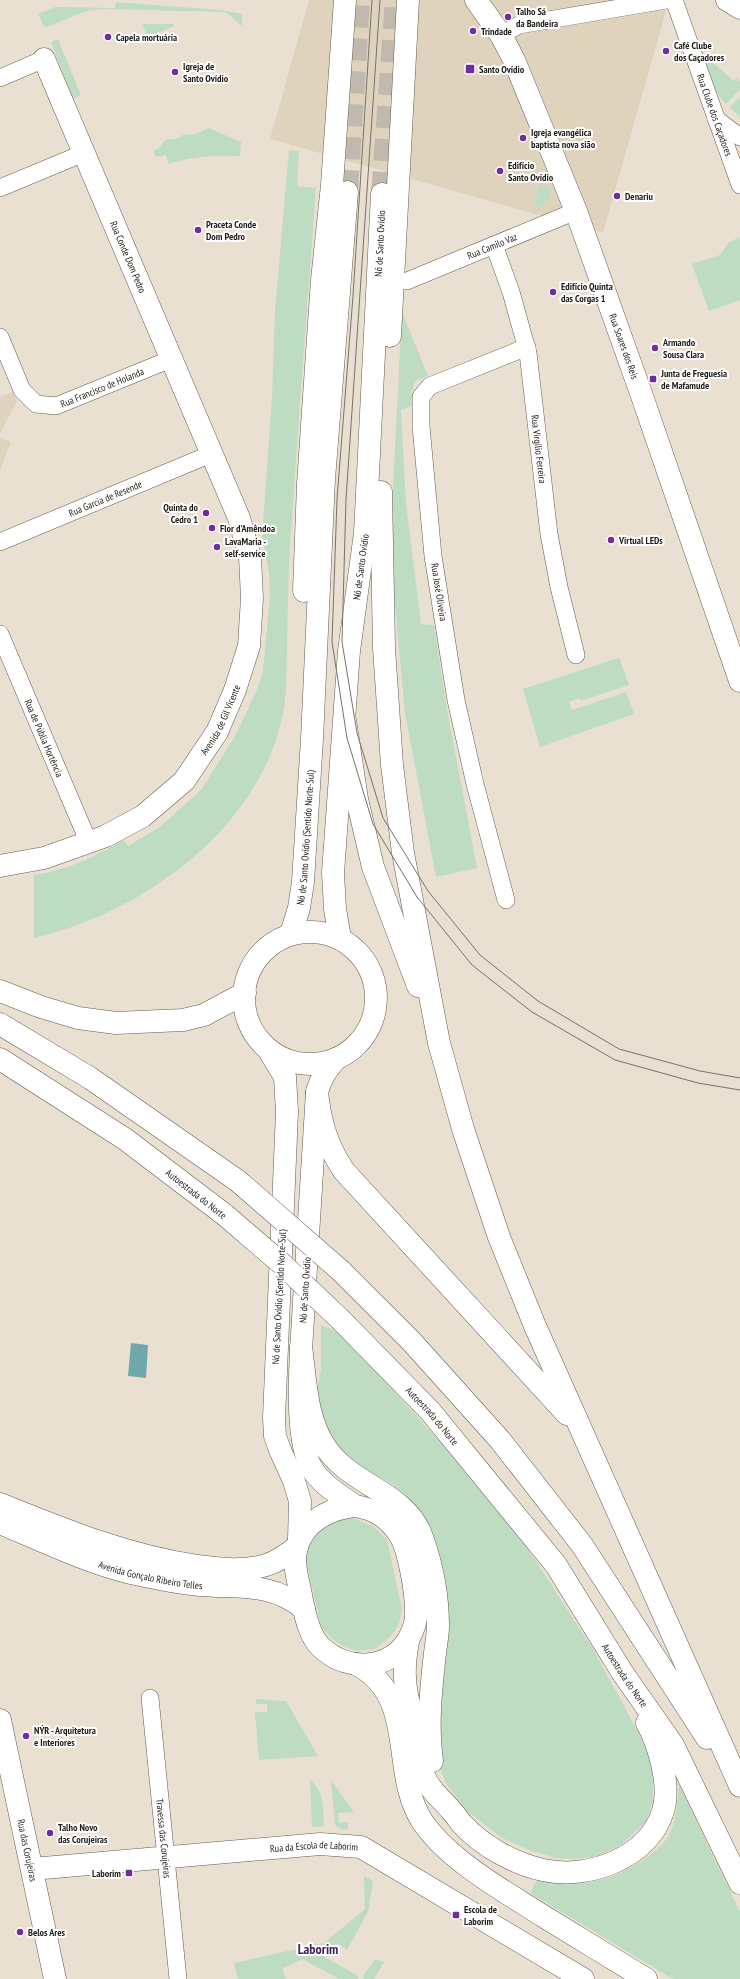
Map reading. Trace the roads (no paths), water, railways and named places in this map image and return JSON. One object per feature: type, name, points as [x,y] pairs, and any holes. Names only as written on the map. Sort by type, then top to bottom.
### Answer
[{"type":"main road","points":[[312,739],[302,671],[305,548],[322,280],[332,185],[345,0]]},
{"type":"main road","points":[[349,651],[372,576],[381,492],[408,0]]},
{"type":"main road","name":"Rua Soares dos Reis","points":[[476,0],[501,35],[514,60],[576,211],[642,396],[740,681]]},
{"type":"main road","points":[[727,0],[740,8]]},
{"type":"main road","name":"Rua Conde Dom Pedro","points":[[44,59],[211,454]]},
{"type":"main road","points":[[312,739],[324,478],[347,192]]},
{"type":"main road","name":"Nó de Santo Ovídio","points":[[340,938],[335,909],[333,873],[349,651],[365,533],[382,194]]},
{"type":"main road","name":"Avenida de Gil Vicente","points":[[0,866],[44,858],[89,843],[143,816],[184,781],[218,732],[235,690],[249,646],[252,598],[250,557],[238,518],[211,454]]},
{"type":"main road","points":[[381,492],[384,648],[392,765],[403,853],[440,1043],[463,1129],[499,1237],[535,1326],[740,1786]]},
{"type":"main road","points":[[345,720],[358,799],[373,867],[440,1043]]},
{"type":"main road","name":"Nó de Santo Ovídio (Sentido Norte-Sul)","points":[[291,934],[299,908],[302,887],[312,739]]},
{"type":"main road","points":[[321,933],[340,938],[354,948],[367,966],[372,981],[374,997],[372,1015],[364,1036],[356,1046],[336,1059],[320,1064],[302,1064],[288,1061],[272,1054],[258,1039],[248,1020],[245,993],[248,978],[254,965],[262,954],[275,943],[291,934],[321,933]]},
{"type":"main road","points":[[0,991],[41,1007],[78,1018],[116,1023],[183,1020],[204,1015],[245,993]]},
{"type":"main road","points":[[0,1024],[90,1078],[238,1180],[341,1270],[412,1342],[500,1440],[582,1545],[740,1789]]},
{"type":"main road","name":"Nó de Santo Ovídio (Sentido Norte-Sul)","points":[[272,1054],[285,1077],[287,1112],[276,1355],[275,1436],[294,1481],[300,1501],[298,1544]]},
{"type":"main road","name":"Autoestrada do Norte","points":[[0,1059],[124,1139],[225,1216],[282,1264],[342,1321],[430,1411],[556,1565],[622,1672],[673,1745],[740,1883]]},
{"type":"main road","name":"Nó de Santo Ovídio","points":[[336,1059],[326,1069],[317,1092],[301,1347],[301,1422],[304,1449],[309,1465],[319,1478],[355,1506]]},
{"type":"main road","points":[[317,1092],[320,1116],[328,1143],[344,1171],[580,1428]]},
{"type":"main road","points":[[301,1347],[312,1420],[327,1450],[347,1470],[369,1486],[388,1496],[405,1509],[414,1521],[422,1536],[436,1597],[438,1628],[429,1718],[430,1744],[434,1773],[449,1807]]},
{"type":"main road","name":"Avenida Gonçalo Ribeiro Telles","points":[[0,1504],[106,1545],[137,1555],[170,1562],[228,1569],[257,1568],[280,1560],[298,1544]]},
{"type":"main road","points":[[408,1641],[386,1659],[374,1664],[358,1665],[343,1662],[323,1650],[315,1640],[308,1626],[296,1566],[298,1544],[309,1525],[324,1514],[335,1509],[355,1506],[374,1511],[383,1516],[400,1535],[414,1587],[416,1611],[412,1632],[408,1641],[405,1677],[420,1761],[425,1777],[434,1794],[449,1807],[463,1825],[482,1841],[502,1853],[544,1870],[565,1872],[600,1867],[614,1862],[644,1843],[656,1828],[664,1810],[663,1775],[657,1744],[622,1672]]},
{"type":"main road","name":"Avenida Gonçalo Ribeiro Telles","points":[[0,1523],[92,1560],[130,1572],[198,1585],[261,1588],[294,1600],[304,1609]]},
{"type":"main road","points":[[358,1665],[382,1683],[388,1695],[396,1713],[406,1780],[414,1804],[423,1822],[448,1850],[476,1873],[646,1979]]},
{"type":"main road","name":"Rua das Corujeiras","points":[[0,1720],[55,1979]]},
{"type":"main road","name":"Rua da Escola de Laborim","points":[[32,1870],[320,1844],[361,1846],[583,1979]]},
{"type":"street","points":[[501,35],[519,25],[666,0]]},
{"type":"street","name":"Rua Clube dos Caçadores","points":[[674,0],[740,185]]},
{"type":"street","points":[[0,78],[44,59]]},
{"type":"street","points":[[716,118],[740,137]]},
{"type":"street","points":[[0,188],[84,153]]},
{"type":"street","name":"Rua Camilo Vaz","points":[[407,281],[576,211]]},
{"type":"street","name":"Rua Virgílio Ferreira","points":[[494,245],[527,347],[549,534],[559,587],[576,655]]},
{"type":"street","name":"Rua Francisco de Holanda","points":[[0,337],[22,390],[36,404],[56,406],[171,359]]},
{"type":"street","name":"Rua José Oliveira","points":[[506,900],[475,784],[454,692],[433,556],[421,426],[421,397],[430,386],[527,347]]},
{"type":"street","name":"Rua Garcia de Resende","points":[[0,542],[211,454]]},
{"type":"street","name":"Rua de Públia Hortência","points":[[0,634],[89,843]]},
{"type":"street","name":"Travessa das Corujeiras","points":[[150,1698],[178,1979]]},
{"type":"water","points":[[131,1343],[148,1345],[146,1378],[128,1376]]},
{"type":"tunnel","points":[[347,192],[359,0]]},
{"type":"tunnel","points":[[382,194],[396,0]]},
{"type":"tram line","points":[[372,0],[353,296],[337,499],[332,642],[347,738],[373,824],[417,897],[472,965],[532,1012],[615,1060],[698,1083],[740,1090]]},
{"type":"tram line","points":[[380,0],[346,499],[342,642],[357,733],[383,818],[428,891],[480,955],[538,1001],[619,1049],[700,1071],[740,1078]]},
{"type":"place","name":"Talho Sá da Bandeira","points":[[508,17]]},
{"type":"place","name":"Trindade","points":[[473,31]]},
{"type":"place","name":"Capela mortuária","points":[[108,37]]},
{"type":"place","name":"Café Clube dos Caçadores","points":[[666,51]]},
{"type":"place","name":"Santo Ovídio","points":[[470,69]]},
{"type":"place","name":"Igreja de Santo Ovídio","points":[[175,72]]},
{"type":"place","name":"Igreja evangélica baptista nova sião","points":[[523,138]]},
{"type":"place","name":"Edifício Santo Ovídio","points":[[500,171]]},
{"type":"place","name":"Denariu","points":[[617,196]]},
{"type":"place","name":"Praceta Conde Dom Pedro","points":[[198,230]]},
{"type":"place","name":"Edifício Quinta das Corgas 1","points":[[553,292]]},
{"type":"place","name":"Armando Sousa Clara","points":[[655,348]]},
{"type":"place","name":"Junta de Freguesia de Mafamude","points":[[653,379]]},
{"type":"place","name":"Quinta do Cedro 1","points":[[206,513]]},
{"type":"place","name":"Flor d'Amêndoa","points":[[212,528]]},
{"type":"place","name":"Virtual LEDs","points":[[611,540]]},
{"type":"place","name":"LavaMaria - self-service","points":[[217,547]]},
{"type":"place","name":"NÝR - Arquitetura e Interiores","points":[[26,1736]]},
{"type":"place","name":"Talho Novo das Corujeiras","points":[[50,1833]]},
{"type":"place","name":"Laborim","points":[[129,1873]]},
{"type":"place","name":"Escola de Laborim","points":[[456,1915]]},
{"type":"place","name":"Belos Ares","points":[[20,1932]]},
{"type":"district","name":"Laborim","points":[[318,1949]]}]
